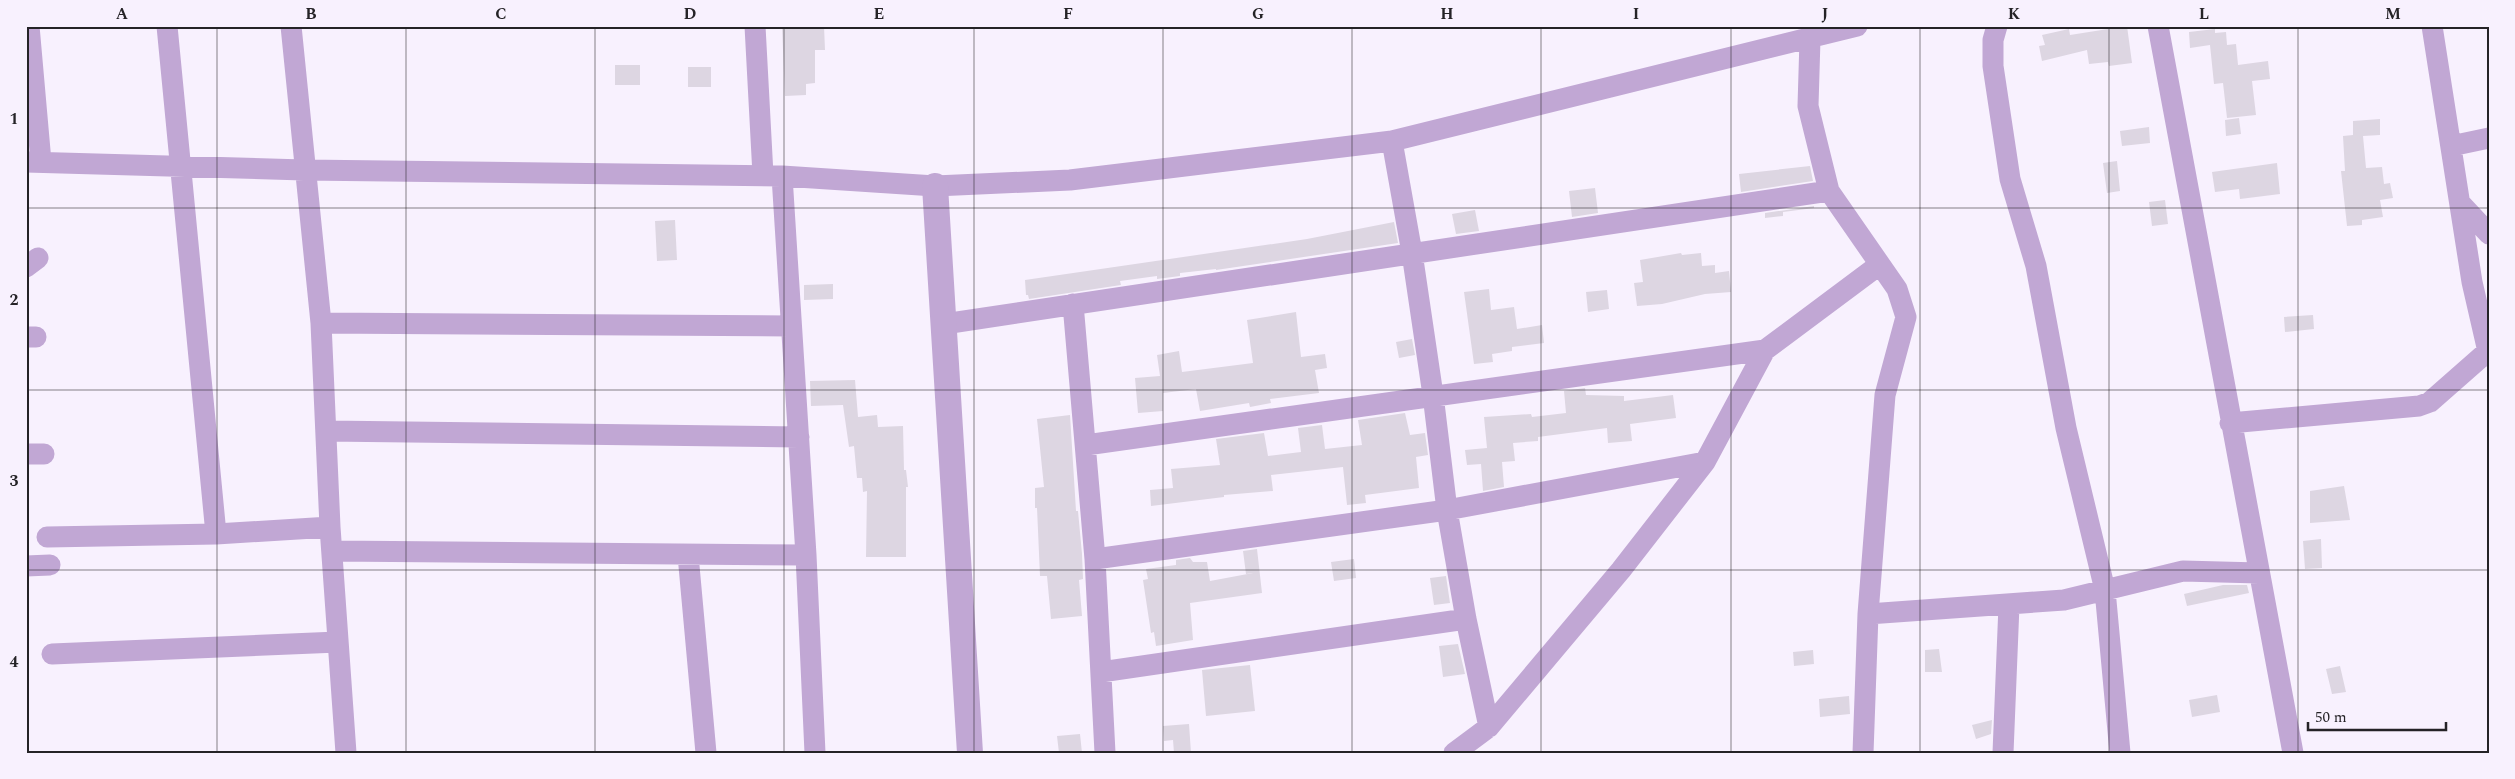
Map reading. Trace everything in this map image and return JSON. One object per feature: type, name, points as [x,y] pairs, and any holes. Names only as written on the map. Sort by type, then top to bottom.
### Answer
[{"type":"street","points":[[167,26],[216,534]]},
{"type":"street","points":[[291,26],[304,170],[321,323],[330,526],[346,753]]},
{"type":"street","points":[[755,26],[790,326],[806,555],[815,753]]},
{"type":"street","points":[[28,27],[34,162],[304,170],[773,175],[934,186],[1106,177],[1392,140],[1857,26]]},
{"type":"street","points":[[1997,26],[1993,40],[1993,66],[2010,179],[2036,266],[2066,428],[2105,590],[2120,753]]},
{"type":"street","points":[[2158,26],[2230,423],[2293,753]]},
{"type":"street","points":[[2230,423],[2419,406],[2430,402],[2488,353],[2481,281],[2460,202],[2432,26]]},
{"type":"street","points":[[1810,39],[1808,106],[1828,191],[1897,289],[1906,317],[1885,395],[1868,614],[1862,753]]},
{"type":"street","points":[[2451,146],[2489,138]]},
{"type":"street","points":[[1392,140],[1412,253],[1433,395],[1446,510],[1466,619],[1489,726]]},
{"type":"street","points":[[934,186],[970,753]]},
{"type":"street","points":[[944,324],[1828,191]]},
{"type":"street","points":[[2460,202],[2489,234]]},
{"type":"street","points":[[1454,753],[1489,726],[1621,570],[1705,462],[1764,350],[1879,265]]},
{"type":"street","points":[[1073,304],[1095,559],[1105,753]]},
{"type":"street","points":[[321,323],[790,326]]},
{"type":"street","points":[[1086,445],[1764,350]]},
{"type":"street","points":[[327,431],[799,437]]},
{"type":"street","points":[[1095,559],[1446,510],[1705,462]]},
{"type":"street","points":[[47,537],[216,534],[330,526]]},
{"type":"street","points":[[333,551],[806,555]]},
{"type":"street","points":[[688,555],[706,753]]},
{"type":"street","points":[[26,566],[50,565]]},
{"type":"street","points":[[1868,614],[2064,600],[2183,571],[2259,574]]},
{"type":"street","points":[[2003,753],[2009,605]]},
{"type":"street","points":[[1101,672],[1466,619]]},
{"type":"street","points":[[52,654],[338,642]]},
{"type":"building","points":[[824,26],[825,50],[815,50],[815,83],[806,84],[806,95],[785,96],[782,27]]},
{"type":"building","points":[[2127,26],[2132,63],[2109,66],[2108,62],[2089,64],[2087,50],[2042,61],[2039,46],[2045,45],[2042,35],[2069,29],[2070,35]]},
{"type":"building","points":[[2215,29],[2215,33],[2226,32],[2227,45],[2236,44],[2238,65],[2268,61],[2270,79],[2252,81],[2256,115],[2227,118],[2223,83],[2214,84],[2210,45],[2190,48],[2189,32]]},
{"type":"building","points":[[615,65],[640,65],[640,85],[615,85]]},
{"type":"building","points":[[688,67],[711,67],[711,87],[688,87]]},
{"type":"building","points":[[2239,118],[2241,134],[2226,136],[2225,120]]},
{"type":"building","points":[[2380,119],[2380,135],[2363,136],[2366,168],[2382,167],[2384,184],[2390,183],[2393,198],[2380,200],[2383,217],[2362,220],[2362,225],[2347,226],[2341,171],[2345,171],[2343,136],[2353,135],[2353,121]]},
{"type":"building","points":[[2149,127],[2150,143],[2122,146],[2120,131]]},
{"type":"building","points":[[2117,161],[2120,191],[2107,193],[2103,163]]},
{"type":"building","points":[[2277,163],[2280,194],[2240,199],[2239,189],[2215,192],[2212,172]]},
{"type":"building","points":[[1810,166],[1813,181],[1741,192],[1739,174]]},
{"type":"building","points":[[1595,188],[1598,213],[1572,217],[1569,191]]},
{"type":"building","points":[[2165,200],[2168,224],[2152,226],[2149,202]]},
{"type":"building","points":[[1814,206],[1814,208],[1783,212],[1783,216],[1765,218],[1765,213]]},
{"type":"building","points":[[1475,210],[1479,231],[1456,234],[1452,214]]},
{"type":"building","points":[[675,220],[677,260],[657,261],[655,221]]},
{"type":"building","points":[[1394,222],[1398,243],[1216,270],[1180,273],[1180,276],[1157,279],[1157,276],[1120,281],[1121,285],[1029,299],[1028,295],[1026,295],[1025,280],[1307,239]]},
{"type":"building","points":[[1681,253],[1682,255],[1701,253],[1702,266],[1715,265],[1715,273],[1729,271],[1731,292],[1705,294],[1662,304],[1637,306],[1634,283],[1643,282],[1640,260]]},
{"type":"building","points":[[833,284],[833,299],[804,300],[804,285]]},
{"type":"building","points":[[1489,289],[1491,310],[1514,307],[1517,329],[1542,325],[1544,343],[1512,347],[1512,351],[1492,354],[1493,362],[1474,364],[1464,292]]},
{"type":"building","points":[[1607,290],[1609,309],[1588,312],[1586,292]]},
{"type":"building","points":[[1296,312],[1301,357],[1325,354],[1327,368],[1315,370],[1319,393],[1270,399],[1271,403],[1250,407],[1249,403],[1200,411],[1196,389],[1163,393],[1163,411],[1138,413],[1135,378],[1160,376],[1157,355],[1179,351],[1182,372],[1253,363],[1247,320]]},
{"type":"building","points":[[2313,315],[2314,329],[2285,332],[2284,317]]},
{"type":"building","points":[[1412,339],[1415,355],[1399,358],[1396,342]]},
{"type":"building","points":[[855,380],[858,417],[877,415],[878,427],[903,426],[904,470],[906,470],[908,487],[906,487],[906,557],[866,557],[867,491],[863,492],[862,478],[857,478],[854,446],[849,447],[843,405],[811,406],[810,381]]},
{"type":"building","points":[[1585,388],[1586,395],[1624,396],[1624,401],[1673,395],[1676,418],[1630,424],[1632,441],[1608,443],[1607,428],[1538,437],[1538,441],[1513,443],[1515,461],[1502,462],[1504,487],[1483,491],[1481,464],[1467,465],[1465,450],[1487,448],[1484,417],[1531,414],[1532,417],[1566,413],[1564,391]]},
{"type":"building","points":[[1405,413],[1410,435],[1425,433],[1428,455],[1416,457],[1419,488],[1365,495],[1366,503],[1347,505],[1343,467],[1271,475],[1273,491],[1224,495],[1224,497],[1151,506],[1150,490],[1173,488],[1171,469],[1220,465],[1216,439],[1264,433],[1268,456],[1301,452],[1298,428],[1322,425],[1325,449],[1362,445],[1358,420]]},
{"type":"building","points":[[1070,415],[1076,511],[1078,511],[1082,554],[1083,579],[1079,580],[1082,616],[1051,619],[1047,576],[1040,576],[1037,508],[1035,508],[1035,488],[1044,487],[1037,419]]},
{"type":"building","points":[[2344,486],[2350,520],[2310,523],[2310,491]]},
{"type":"building","points":[[2321,539],[2322,568],[2305,569],[2303,541]]},
{"type":"building","points":[[1257,549],[1262,593],[1190,603],[1193,640],[1156,646],[1154,632],[1151,633],[1143,580],[1148,579],[1146,569],[1176,565],[1176,560],[1190,558],[1193,562],[1207,562],[1210,581],[1253,573],[1246,574],[1243,551]]},
{"type":"building","points":[[1354,559],[1356,578],[1334,581],[1331,562]]},
{"type":"building","points":[[1446,576],[1450,603],[1434,605],[1430,578]]},
{"type":"building","points":[[2223,585],[2247,585],[2249,593],[2187,606],[2184,594]]},
{"type":"building","points":[[1458,644],[1465,674],[1443,677],[1439,646]]},
{"type":"building","points":[[1939,649],[1942,672],[1925,672],[1925,650]]},
{"type":"building","points":[[1813,650],[1814,664],[1794,666],[1793,652]]},
{"type":"building","points":[[1250,665],[1255,711],[1206,716],[1202,670]]},
{"type":"building","points":[[2340,666],[2346,692],[2332,694],[2326,669]]},
{"type":"building","points":[[2217,695],[2220,712],[2192,717],[2189,700]]},
{"type":"building","points":[[1849,696],[1850,714],[1820,717],[1819,699]]},
{"type":"building","points":[[1992,720],[1991,734],[1976,739],[1972,725]]},
{"type":"building","points":[[1189,724],[1191,753],[1174,753],[1173,740],[1164,741],[1163,726]]},
{"type":"building","points":[[1080,734],[1082,753],[1059,753],[1057,736]]}]
